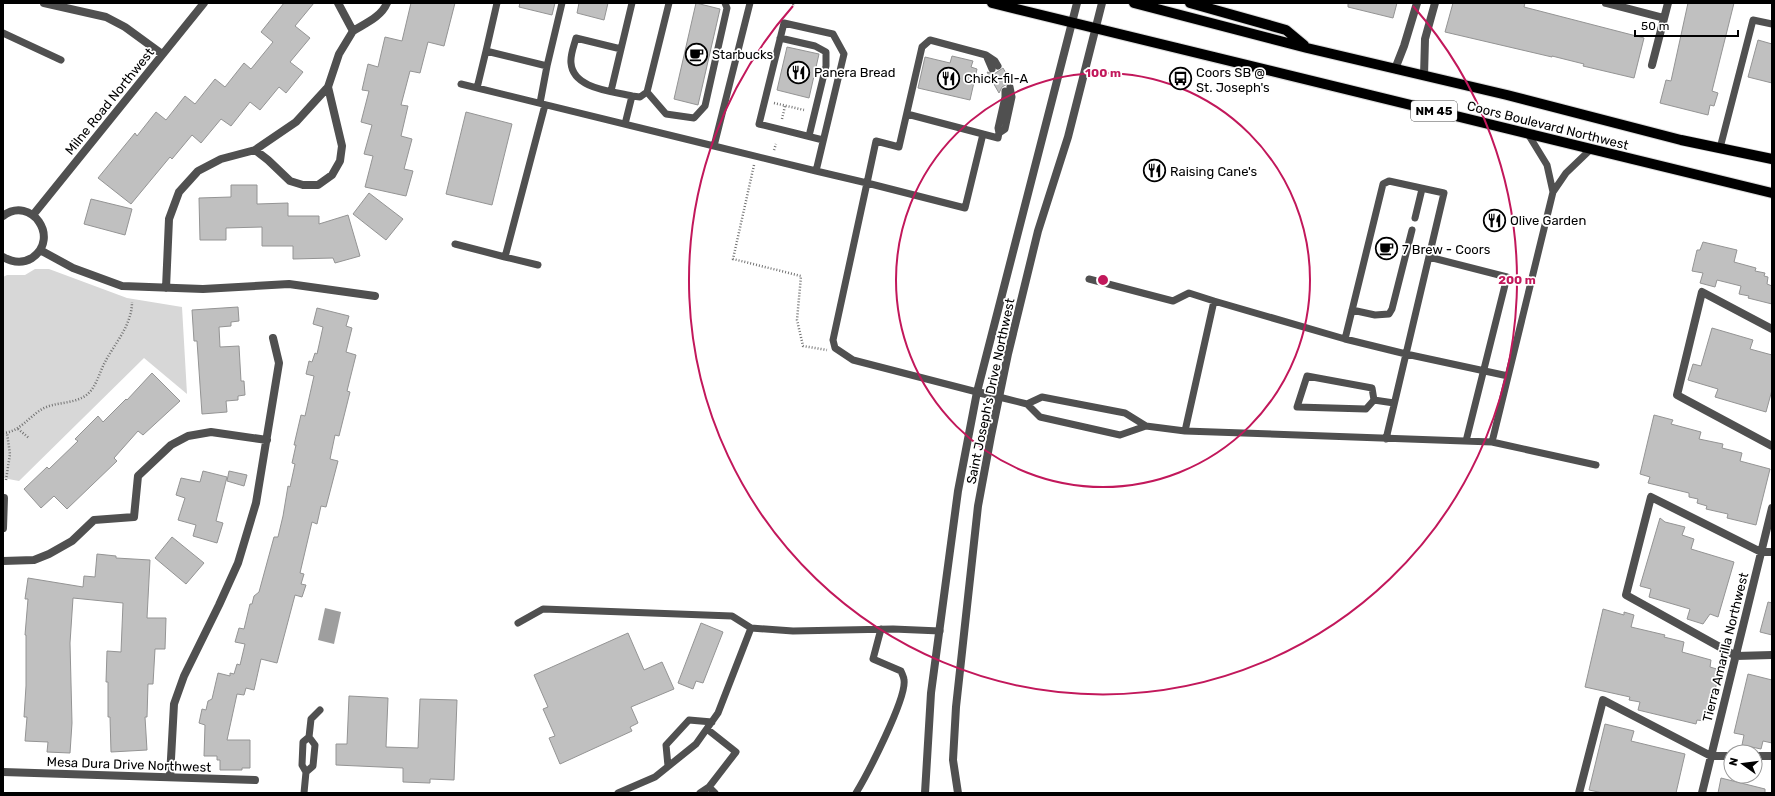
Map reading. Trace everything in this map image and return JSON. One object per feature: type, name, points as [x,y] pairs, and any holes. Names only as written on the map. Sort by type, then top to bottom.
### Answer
[{"type":"main road","name":"Coors Boulevard Northwest","points":[[992,3],[1072,21],[1095,28],[1772,193]]},
{"type":"main road","name":"Coors Boulevard Northwest","points":[[1134,3],[1307,48],[1772,160]]},
{"type":"main road","points":[[1190,3],[1286,30],[1307,48]]},
{"type":"street","points":[[44,3],[106,17],[125,27],[162,54]]},
{"type":"street","name":"Milne Road Northwest","points":[[33,215],[204,3]]},
{"type":"street","points":[[338,3],[353,31]]},
{"type":"street","points":[[166,288],[169,219],[179,192],[198,171],[221,159],[255,150],[296,122],[328,87],[339,54],[353,31],[378,16],[387,3]]},
{"type":"street","name":"Saint Joseph's Drive Northwest","points":[[925,793],[931,693],[958,491],[977,392],[1077,3]]},
{"type":"street","name":"Saint Joseph's Drive Northwest","points":[[958,793],[953,760],[958,691],[978,506],[999,397],[1038,231],[1068,137],[1102,3]]},
{"type":"street","points":[[1395,69],[1404,46],[1417,3]]},
{"type":"street","points":[[1424,76],[1425,39],[1434,3]]},
{"type":"street","points":[[1606,3],[1664,18]]},
{"type":"street","points":[[1652,65],[1668,3]]},
{"type":"street","points":[[255,150],[290,181],[303,185],[318,185],[332,175],[340,161],[342,146],[328,87]]},
{"type":"street","points":[[3,216],[16,210],[25,211],[33,215],[39,221],[43,229],[44,238],[40,250],[27,261],[18,262],[3,257]]},
{"type":"street","points":[[40,250],[73,268],[122,286],[203,289],[289,284],[375,296]]},
{"type":"street","points":[[1772,329],[1702,292],[1677,395],[1772,446]]},
{"type":"street","points":[[170,777],[174,704],[184,676],[220,605],[238,563],[256,503],[279,362],[273,338]]},
{"type":"street","points":[[977,392],[999,397]]},
{"type":"street","points":[[3,561],[34,560],[49,554],[72,541],[94,520],[134,517],[138,476],[171,445],[188,436],[211,432],[267,440]]},
{"type":"street","points":[[3,528],[4,498]]},
{"type":"street","points":[[1772,552],[1761,552],[1651,498],[1626,595],[1736,656],[1772,656]]},
{"type":"street","name":"Tierra Amarilla Northwest","points":[[1702,793],[1772,508]]},
{"type":"street","points":[[1579,793],[1603,700],[1711,756],[1723,756]]},
{"type":"street","name":"Mesa Dura Drive Northwest","points":[[3,772],[255,780]]},
{"type":"lane","points":[[477,88],[497,3]]},
{"type":"lane","points":[[506,257],[542,104],[547,66],[562,3]]},
{"type":"lane","points":[[611,90],[632,3]]},
{"type":"lane","points":[[621,49],[576,38],[571,60],[574,73],[584,84],[632,96],[640,97],[647,92],[669,3]]},
{"type":"lane","points":[[647,92],[666,114],[694,118],[705,106],[727,8],[725,3]]},
{"type":"lane","points":[[714,146],[750,3]]},
{"type":"lane","points":[[1720,148],[1753,20],[1772,24]]},
{"type":"lane","points":[[816,171],[844,54],[833,34],[784,23],[759,124],[823,140]]},
{"type":"lane","points":[[3,33],[61,60]]},
{"type":"lane","points":[[780,38],[815,46],[826,52],[826,66],[809,136]]},
{"type":"lane","points":[[977,392],[853,360],[840,353],[835,348],[833,340],[876,141],[899,147],[922,47],[930,40],[986,55],[995,67]]},
{"type":"lane","points":[[486,51],[547,66]]},
{"type":"lane","points":[[461,84],[965,208],[983,134]]},
{"type":"lane","points":[[907,114],[983,134],[999,136],[998,128],[1007,89]]},
{"type":"lane","points":[[625,124],[632,96]]},
{"type":"lane","points":[[1528,134],[1547,165],[1553,192]]},
{"type":"lane","points":[[1492,442],[1553,192],[1566,173],[1591,149]]},
{"type":"lane","points":[[1345,339],[1383,184],[1389,181],[1444,194],[1386,439]]},
{"type":"lane","points":[[1415,218],[1422,189]]},
{"type":"lane","points":[[1352,310],[1375,315],[1389,314],[1392,309],[1412,230]]},
{"type":"lane","points":[[455,244],[538,265]]},
{"type":"lane","points":[[1429,257],[1508,277],[1466,441]]},
{"type":"lane","points":[[1089,279],[1173,301],[1189,294],[1345,339],[1508,376]]},
{"type":"lane","points":[[1185,431],[1214,301]]},
{"type":"lane","points":[[1307,376],[1372,388],[1374,400],[1366,409],[1297,407],[1307,376]]},
{"type":"lane","points":[[999,397],[1027,404],[1040,417],[1120,435],[1146,426]]},
{"type":"lane","points":[[1027,404],[1042,397],[1125,413],[1146,426],[1185,431],[1492,442],[1596,466]]},
{"type":"lane","points":[[1374,400],[1394,402]]},
{"type":"lane","points":[[518,623],[543,609],[732,616],[751,628],[793,631],[881,629],[940,631]]},
{"type":"lane","points":[[618,793],[655,777],[696,744],[718,713],[751,628]]},
{"type":"lane","points":[[856,793],[868,774],[902,698],[905,680],[901,671],[873,659],[881,629]]},
{"type":"lane","points":[[306,772],[313,766],[315,745],[309,737],[311,719],[320,710]]},
{"type":"lane","points":[[668,766],[666,745],[689,720],[712,722]]},
{"type":"lane","points":[[700,793],[709,787],[736,752],[707,728]]},
{"type":"lane","points":[[304,793],[306,772],[302,765],[303,742],[309,737]]},
{"type":"lane","points":[[709,787],[715,793]]},
{"type":"path","points":[[772,103],[804,110]]},
{"type":"path","points":[[782,119],[785,106]]},
{"type":"path","points":[[774,150],[776,144]]},
{"type":"path","points":[[756,156],[732,259],[801,276],[797,320],[803,346],[840,353]]},
{"type":"path","points":[[3,434],[18,429],[45,408],[69,403],[86,395],[94,386],[105,362],[120,340],[132,309],[132,302]]},
{"type":"path","points":[[18,429],[29,438]]},
{"type":"path","points":[[6,480],[10,454],[7,433]]},
{"type":"shaded area","points":[[35,269],[49,269],[127,298],[182,307],[187,394],[144,358],[19,481],[3,478],[3,277],[7,275],[25,275]]},
{"type":"shaded area","points":[[325,608],[341,612],[334,644],[318,640]]},
{"type":"building","points":[[284,3],[314,3],[295,26],[310,38],[290,62],[303,72],[286,93],[279,87],[260,110],[250,102],[231,126],[221,119],[201,143],[192,135],[172,159],[170,157],[131,204],[98,178],[135,133],[137,136],[156,112],[166,120],[185,96],[195,104],[215,79],[225,87],[244,63],[251,69],[273,42],[261,32]]},
{"type":"building","points":[[411,3],[455,3],[444,46],[428,42],[420,73],[410,71],[401,105],[408,106],[401,136],[412,139],[404,169],[413,171],[406,196],[365,187],[373,156],[364,154],[372,125],[361,122],[369,91],[362,90],[368,64],[378,67],[385,37],[402,41]]},
{"type":"building","points":[[520,3],[555,3],[552,15],[519,7]]},
{"type":"building","points":[[579,3],[608,3],[604,20],[577,13]]},
{"type":"building","name":"Starbucks","points":[[696,3],[720,9],[698,105],[674,99]]},
{"type":"building","points":[[1348,3],[1397,3],[1393,18],[1348,7]]},
{"type":"building","points":[[1453,3],[1525,3],[1524,7],[1644,38],[1634,78],[1583,66],[1584,64],[1552,56],[1445,32]]},
{"type":"building","points":[[1688,3],[1734,3],[1712,91],[1718,93],[1714,106],[1710,105],[1708,115],[1660,103],[1666,80],[1671,81]]},
{"type":"building","points":[[1758,40],[1772,44],[1772,83],[1748,77]]},
{"type":"building","name":"Panera Bread","points":[[787,47],[819,54],[809,98],[777,90]]},
{"type":"building","name":"Chick-fil-A","points":[[952,56],[973,61],[971,67],[977,69],[970,100],[918,88],[925,57],[950,63]]},
{"type":"building","points":[[1003,68],[1011,82],[1002,87],[999,93],[987,72],[994,74]]},
{"type":"building","points":[[466,112],[512,124],[492,205],[446,194]]},
{"type":"building","points":[[231,185],[257,185],[257,204],[288,203],[288,216],[319,216],[319,224],[348,215],[360,256],[335,263],[333,258],[293,259],[293,246],[262,246],[262,227],[226,228],[226,240],[200,240],[199,198],[231,197]]},
{"type":"building","points":[[369,193],[403,219],[386,240],[353,214]]},
{"type":"building","points":[[91,199],[132,209],[125,235],[84,224]]},
{"type":"building","points":[[1703,242],[1737,250],[1734,262],[1756,268],[1755,271],[1765,273],[1764,276],[1768,277],[1767,284],[1772,286],[1772,304],[1748,298],[1749,296],[1739,294],[1741,286],[1717,280],[1715,287],[1700,283],[1703,273],[1692,271],[1697,250],[1700,250]]},
{"type":"building","points":[[238,307],[239,321],[231,322],[231,326],[219,327],[220,347],[239,346],[241,381],[244,381],[245,395],[238,396],[238,400],[226,401],[227,412],[202,414],[197,341],[194,341],[192,310]]},
{"type":"building","points":[[317,308],[349,316],[346,326],[352,328],[346,352],[356,355],[347,391],[350,392],[339,436],[335,435],[330,459],[338,461],[326,507],[321,506],[317,524],[312,522],[300,573],[304,574],[301,584],[306,585],[302,597],[295,595],[277,663],[261,659],[254,690],[246,688],[244,695],[237,694],[227,740],[250,740],[250,768],[242,768],[242,770],[220,770],[220,760],[217,760],[217,756],[204,756],[205,725],[199,723],[202,709],[206,710],[208,701],[212,699],[218,673],[230,676],[230,673],[234,674],[237,664],[240,665],[245,644],[235,642],[239,628],[244,629],[250,604],[252,604],[254,596],[259,592],[274,537],[278,537],[288,486],[290,487],[295,464],[292,463],[296,445],[294,445],[301,415],[305,416],[314,376],[306,374],[309,361],[312,362],[315,353],[317,354],[323,327],[313,324]]},
{"type":"building","points":[[1712,328],[1753,340],[1750,349],[1772,355],[1772,390],[1766,412],[1715,397],[1718,389],[1688,380],[1693,364],[1701,366]]},
{"type":"building","points":[[152,373],[180,401],[143,435],[138,431],[114,458],[117,461],[67,509],[54,496],[41,508],[24,489],[47,467],[49,469],[78,441],[75,439],[98,416],[103,422],[126,399],[127,400]]},
{"type":"building","points":[[1654,415],[1673,420],[1671,424],[1701,432],[1699,439],[1723,444],[1722,448],[1742,453],[1740,461],[1770,469],[1756,525],[1727,518],[1728,514],[1706,509],[1707,506],[1697,503],[1698,499],[1689,497],[1689,493],[1648,483],[1650,477],[1640,474]]},
{"type":"building","points":[[203,471],[227,477],[216,521],[223,523],[217,543],[193,536],[196,525],[178,520],[185,498],[176,495],[181,478],[200,482]]},
{"type":"building","points":[[229,471],[247,475],[244,486],[227,481]]},
{"type":"building","points":[[1660,518],[1665,522],[1685,527],[1682,535],[1694,539],[1691,549],[1734,562],[1718,617],[1710,614],[1703,624],[1687,619],[1690,609],[1649,597],[1651,589],[1640,586]]},
{"type":"building","points":[[172,537],[204,563],[186,584],[155,558]]},
{"type":"building","points":[[97,554],[116,556],[116,558],[150,560],[147,618],[166,618],[165,649],[155,649],[153,684],[148,684],[147,717],[145,717],[147,750],[111,752],[110,717],[108,717],[108,682],[106,682],[107,651],[121,652],[123,603],[73,598],[70,643],[72,723],[70,753],[47,752],[48,742],[25,741],[27,717],[24,717],[26,686],[25,635],[28,599],[25,599],[28,578],[83,587],[84,576],[95,577]]},
{"type":"building","points":[[1768,602],[1772,603],[1772,635],[1760,632]]},
{"type":"building","points":[[1603,609],[1624,615],[1624,612],[1634,615],[1631,627],[1665,635],[1664,637],[1684,642],[1682,652],[1711,660],[1710,667],[1720,670],[1713,698],[1710,697],[1704,721],[1697,720],[1696,724],[1638,710],[1640,702],[1629,700],[1630,697],[1585,687]]},
{"type":"building","points":[[701,623],[723,632],[703,683],[696,681],[693,689],[678,683]]},
{"type":"building","points":[[628,633],[644,670],[662,662],[674,689],[631,707],[638,723],[630,727],[632,731],[560,764],[549,738],[555,736],[543,709],[548,707],[534,675]]},
{"type":"building","points":[[1748,674],[1772,680],[1772,743],[1763,741],[1762,744],[1742,744],[1744,735],[1734,733]]},
{"type":"building","points":[[349,696],[388,698],[386,747],[418,748],[420,699],[457,700],[454,780],[430,779],[430,783],[403,782],[403,768],[336,765],[336,744],[347,744]]},
{"type":"building","points":[[1605,724],[1634,731],[1631,741],[1685,754],[1676,793],[1603,793],[1589,790]]},
{"type":"building","points":[[1721,778],[1723,778],[1723,784],[1745,784],[1765,789],[1765,793],[1718,793]]},
{"type":"place","name":"Starbucks","points":[[697,54]]},
{"type":"place","name":"Panera Bread","points":[[798,72]]},
{"type":"place","name":"Chick-fil-A","points":[[948,78]]},
{"type":"place","name":"Coors SB @ St. Joseph's","points":[[1180,79]]},
{"type":"place","name":"Raising Cane's","points":[[1155,171]]},
{"type":"place","name":"Olive Garden","points":[[1495,220]]},
{"type":"place","name":"7 Brew - Coors","points":[[1387,249]]}]
